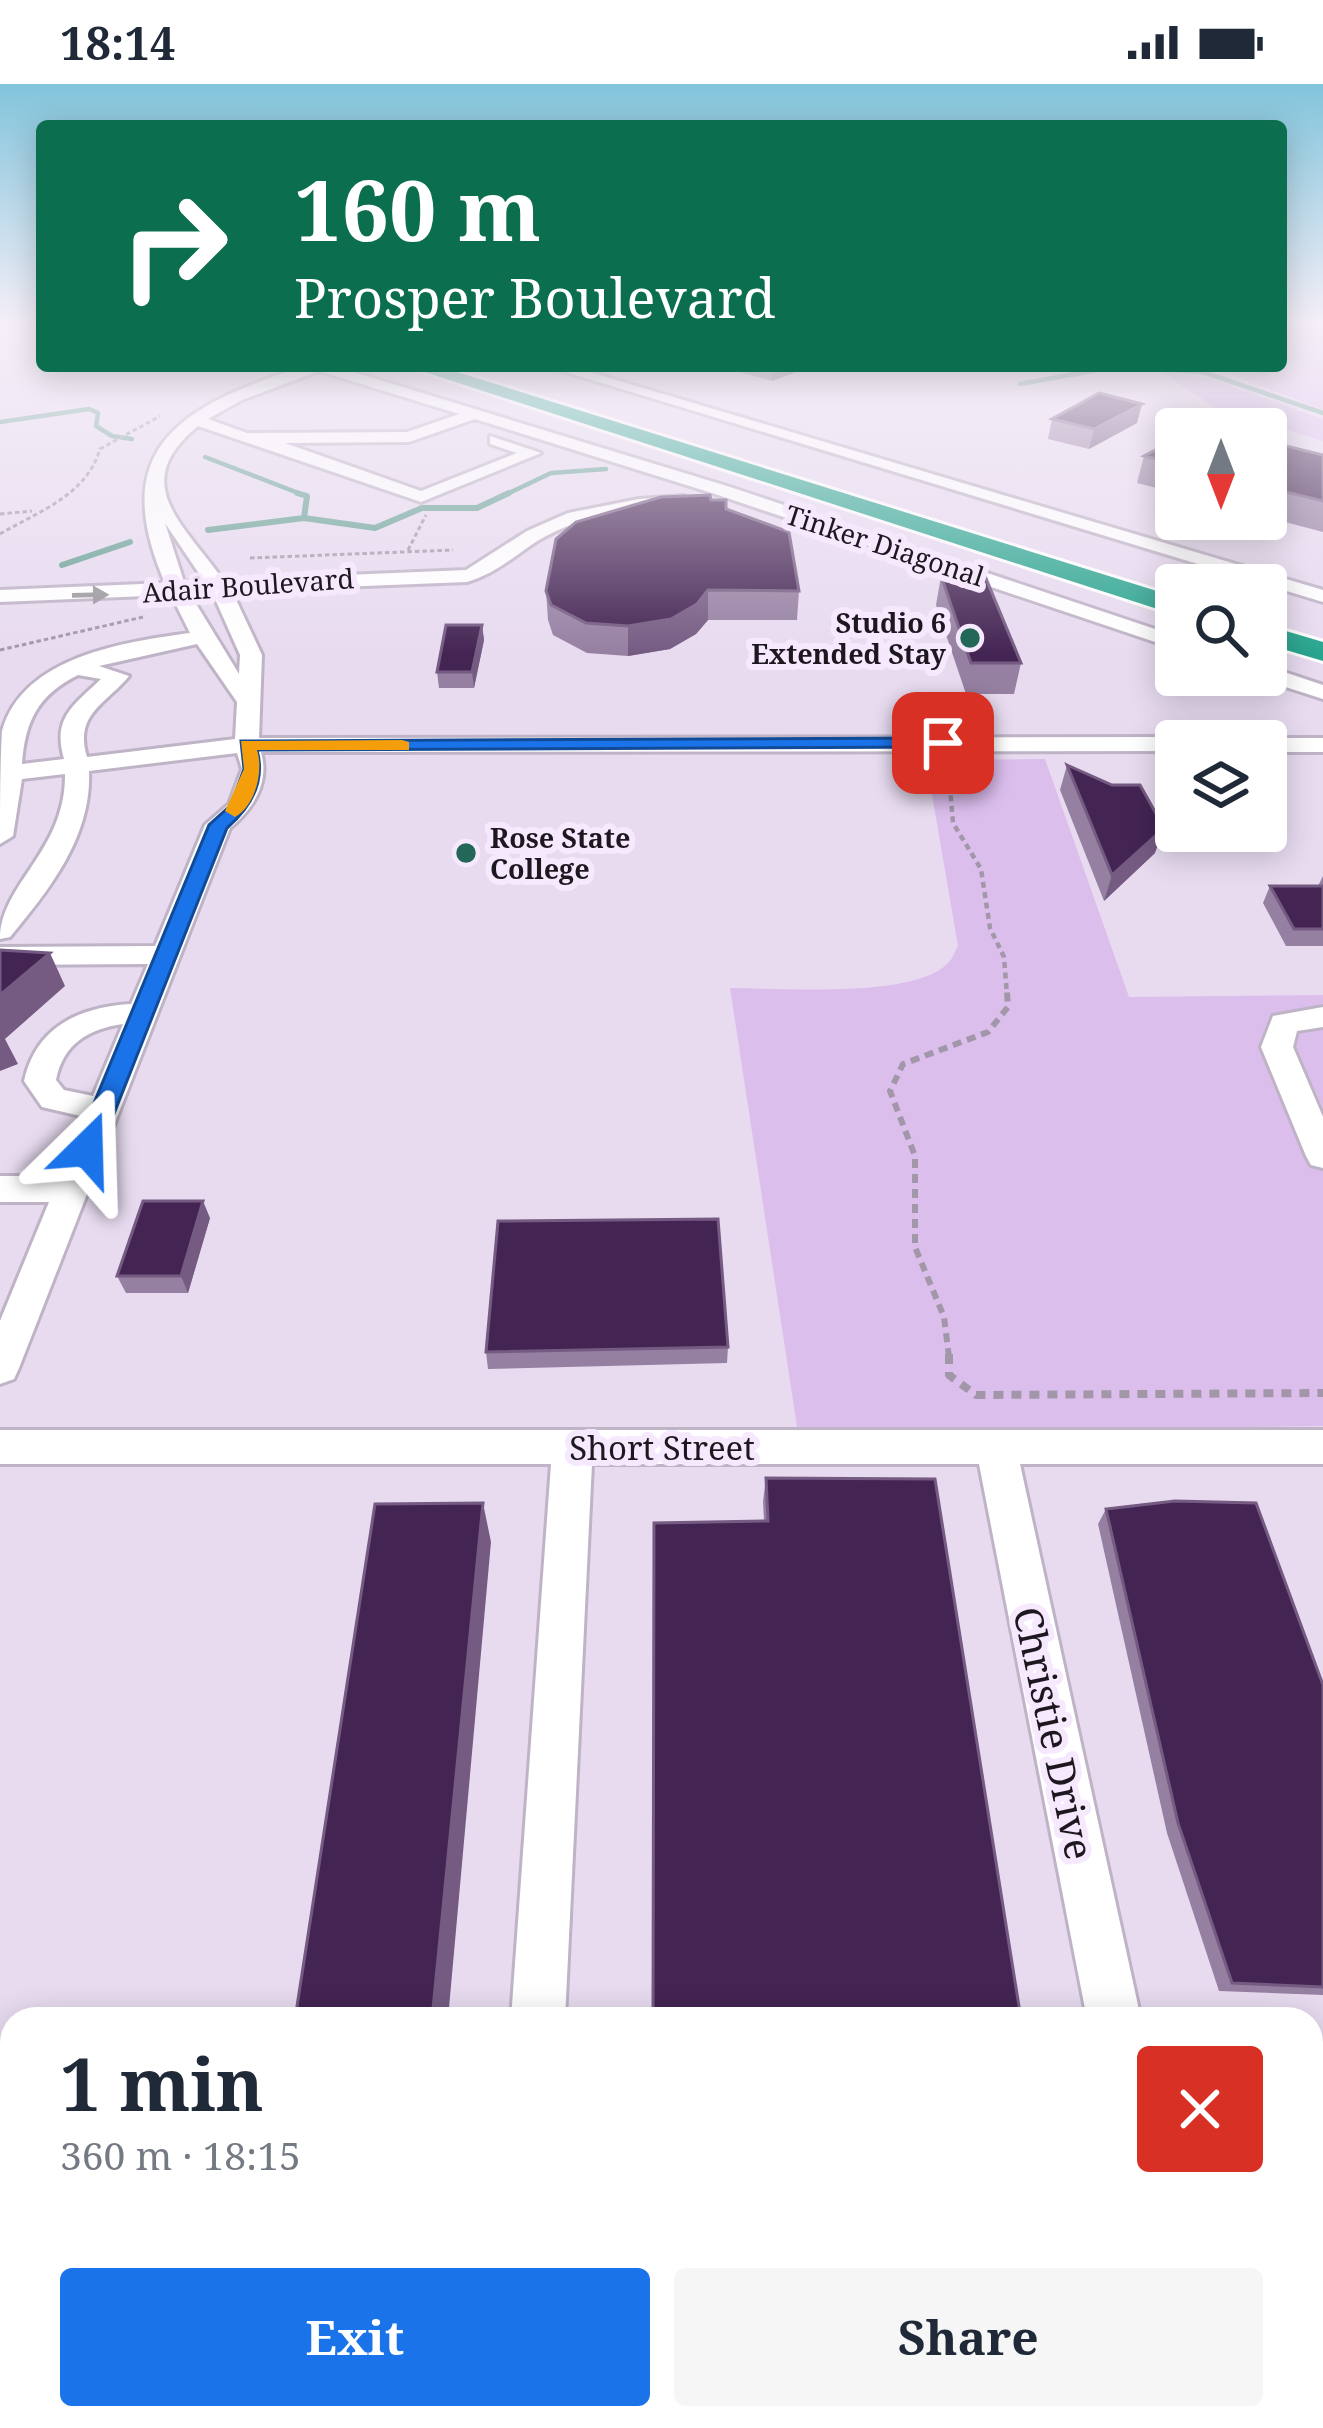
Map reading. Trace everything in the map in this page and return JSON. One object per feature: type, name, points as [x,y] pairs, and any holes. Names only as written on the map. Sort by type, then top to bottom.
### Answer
[{"type":"highway","points":[[592,434],[806,489]]},
{"type":"highway","name":"Tinker Diagonal","points":[[633,434],[1155,599]]},
{"type":"highway","name":"Tinker Diagonal","points":[[686,434],[1155,579]]},
{"type":"highway","points":[[706,434],[739,451]]},
{"type":"highway","points":[[1287,619],[1323,630]]},
{"type":"highway","points":[[1287,641],[1323,652]]},
{"type":"street","points":[[181,434],[165,448],[153,470],[154,528],[175,582],[216,660],[246,698]]},
{"type":"street","points":[[244,434],[421,497],[532,453],[477,434]]},
{"type":"street","points":[[256,438],[417,434]]},
{"type":"street","name":"Tinker Diagonal","points":[[545,434],[1155,636]]},
{"type":"street","points":[[777,434],[1323,596]]},
{"type":"street","name":"Adair Boulevard","points":[[0,596],[411,561],[467,576],[486,571],[490,562],[533,534],[583,514],[648,502],[688,501],[721,490]]},
{"type":"street","points":[[0,1369],[218,825],[213,807],[228,769],[247,745],[251,655],[214,578],[152,492]]},
{"type":"street","name":"Adair Boulevard","points":[[0,575],[175,582]]},
{"type":"street","points":[[0,836],[17,718],[40,690],[116,652],[205,637]]},
{"type":"street","points":[[0,931],[58,856],[77,794],[80,762],[69,737],[77,715],[118,676],[76,668]]},
{"type":"street","points":[[1287,680],[1323,692]]},
{"type":"street","points":[[10,773],[247,745],[1155,744]]},
{"type":"street","points":[[1287,745],[1323,745]]},
{"type":"street","points":[[0,956],[164,955]]},
{"type":"street","points":[[103,1109],[53,1099],[40,1081],[41,1062],[70,1030],[104,1016],[141,1013]]},
{"type":"street","points":[[1323,1017],[1284,1023],[1276,1047],[1323,1156]]},
{"type":"street","points":[[0,1189],[72,1189]]},
{"type":"street","name":"Short Street","points":[[0,1447],[1323,1447]]},
{"type":"street","points":[[539,2007],[573,1447]]},
{"type":"street","name":"Christie Drive","points":[[996,1447],[1112,2007]]},
{"type":"path","points":[[0,534],[75,493],[98,465],[97,454],[125,434]]},
{"type":"path","points":[[0,514],[41,510]]},
{"type":"path","points":[[411,561],[425,517]]},
{"type":"path","points":[[238,559],[411,561],[510,553]]},
{"type":"path","points":[[943,743],[953,823],[981,869],[991,928],[1004,957],[1008,1007],[988,1031],[902,1064],[890,1091],[915,1158],[913,1235],[922,1274],[949,1332],[945,1370],[953,1385],[976,1395],[1323,1393]]},
{"type":"shaded area","points":[[1045,759],[1129,997],[1323,995],[1323,1426],[798,1433],[730,988],[877,987],[931,974],[948,963],[958,946],[926,760]]},
{"type":"building","points":[[1287,446],[1323,455],[1323,501],[1287,492]]},
{"type":"building","points":[[710,495],[711,500],[726,500],[726,509],[789,532],[799,591],[708,590],[697,604],[671,619],[628,626],[586,623],[551,605],[546,591],[556,539],[576,522],[661,497]]},
{"type":"building","points":[[941,576],[985,576],[1021,663],[971,663]]},
{"type":"building","points":[[446,625],[482,625],[472,672],[437,672]]},
{"type":"building","points":[[1067,765],[1112,785],[1140,785],[1155,812],[1155,836],[1112,875]]},
{"type":"building","points":[[1270,886],[1323,886],[1323,929],[1294,929]]},
{"type":"building","points":[[0,950],[50,953],[0,995]]},
{"type":"building","points":[[143,1201],[203,1201],[181,1276],[117,1276]]},
{"type":"building","points":[[718,1219],[728,1347],[486,1352],[498,1221]]},
{"type":"building","points":[[766,1478],[935,1479],[1019,2007],[653,2007],[654,1523],[768,1521]]},
{"type":"building","points":[[1175,1501],[1256,1503],[1323,1685],[1323,1987],[1232,1983],[1178,1823],[1106,1509]]},
{"type":"building","points":[[483,1503],[433,2007],[297,2007],[375,1504]]},
{"type":"waterway","points":[[109,434],[132,439]]},
{"type":"waterway","points":[[205,457],[303,495]]},
{"type":"waterway","points":[[503,496],[551,473],[606,469]]},
{"type":"waterway","points":[[297,493],[303,495]]},
{"type":"waterway","points":[[304,518],[375,528],[422,508],[477,508],[509,493]]},
{"type":"waterway","points":[[303,495],[307,496],[304,518]]},
{"type":"waterway","points":[[208,530],[304,518]]},
{"type":"waterway","points":[[62,565],[130,542]]},
{"type":"slow traffic","points":[[235,811],[254,769],[247,745],[402,746]]},
{"type":"place","name":"Studio 6 Extended Stay","points":[[970,638]]},
{"type":"place","name":"Rose State College","points":[[466,853]]},
{"type":"route","points":[[87,1149],[218,825],[240,807],[254,769],[247,745],[943,743]]}]
